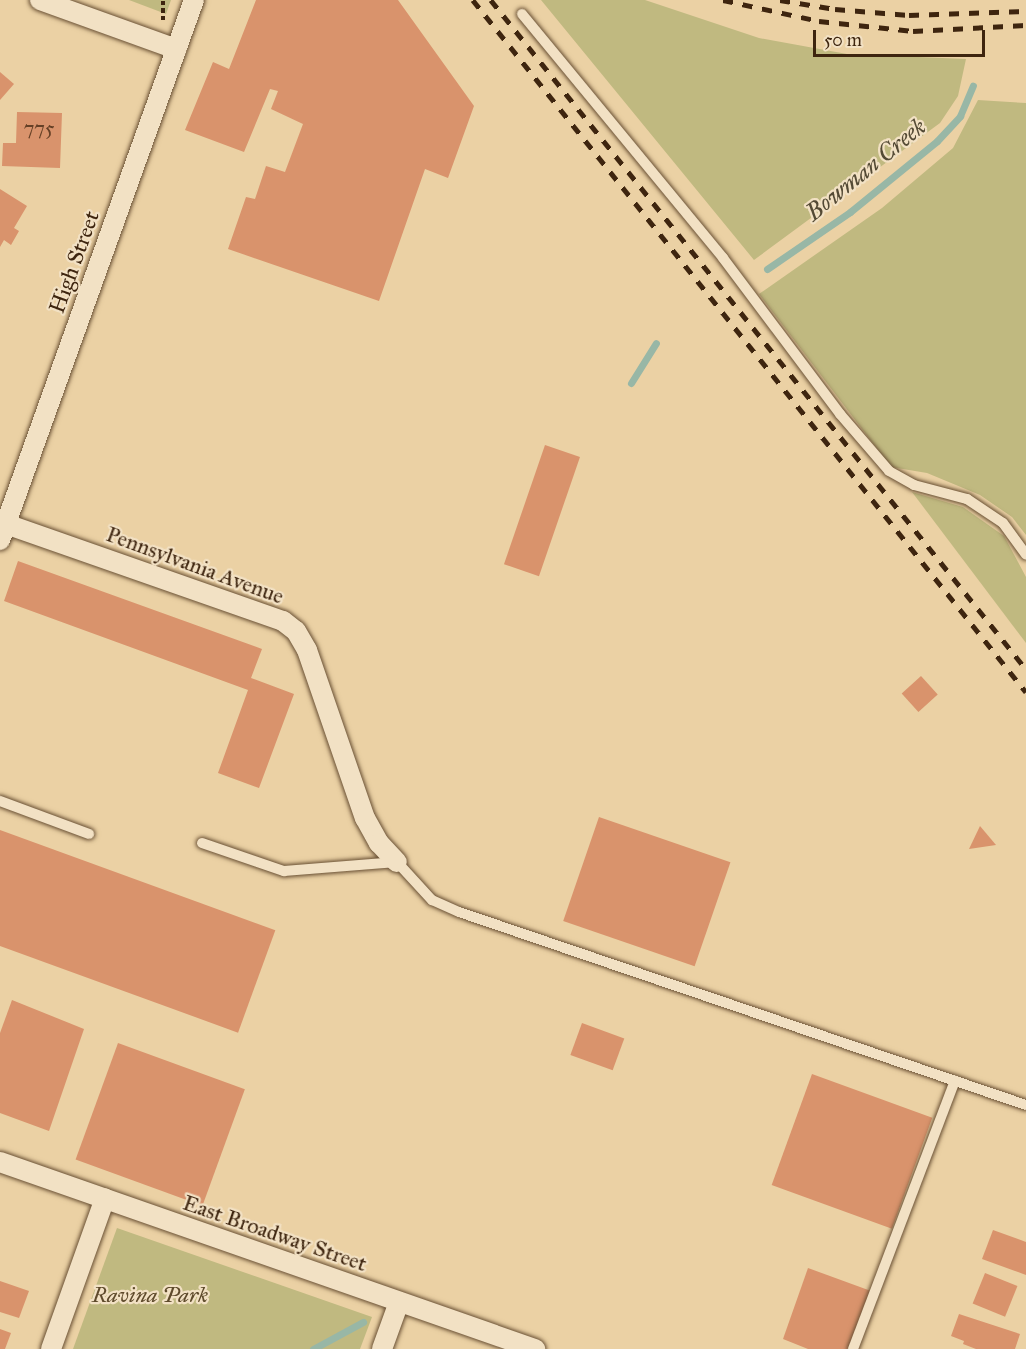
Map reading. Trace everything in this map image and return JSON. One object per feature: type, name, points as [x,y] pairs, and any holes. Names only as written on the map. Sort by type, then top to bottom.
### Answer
[{"type":"street","points":[[40,0],[176,49]]},
{"type":"street","name":"High Street","points":[[3,532],[194,0]]},
{"type":"street","name":"Pennsylvania Avenue","points":[[3,532],[283,621],[296,631],[307,650],[365,818],[379,843],[397,862]]},
{"type":"street","name":"East Broadway Street","points":[[0,1162],[522,1347]]},
{"type":"street","points":[[51,1349],[105,1198]]},
{"type":"street","points":[[382,1349],[399,1302]]},
{"type":"lane","points":[[522,14],[723,258],[840,414],[889,471],[914,485],[967,499],[1003,523],[1026,555]]},
{"type":"lane","points":[[0,801],[89,834]]},
{"type":"lane","points":[[202,843],[284,871],[397,862],[432,900],[459,912],[1026,1105]]},
{"type":"lane","points":[[854,1349],[955,1081]]},
{"type":"path","points":[[163,0],[163,24]]},
{"type":"green space","points":[[129,0],[171,0],[166,14]]},
{"type":"green space","points":[[541,0],[645,0],[759,38],[847,54],[966,59],[958,96],[940,123],[754,260]]},
{"type":"green space","points":[[978,100],[1026,103],[1026,535],[1012,517],[980,495],[927,473],[891,467],[759,294],[882,208],[953,148]]},
{"type":"green space","points":[[912,492],[963,507],[1004,536],[1026,577],[1026,643]]},
{"type":"green space","name":"Ravina Park","points":[[117,1228],[372,1317],[360,1349],[73,1349]]},
{"type":"building","points":[[256,0],[398,0],[474,106],[448,178],[425,169],[379,301],[228,249],[246,197],[255,199],[266,166],[285,172],[303,124],[271,109],[278,91],[270,89],[244,152],[185,130],[213,62],[229,69]]},
{"type":"building","points":[[0,72],[14,84],[0,100]]},
{"type":"building","points":[[17,112],[62,113],[60,168],[2,166],[3,143],[16,143]]},
{"type":"building","points":[[0,189],[27,206],[14,228],[19,231],[11,245],[4,240],[0,247]]},
{"type":"building","points":[[545,445],[580,457],[539,576],[504,564]]},
{"type":"building","points":[[18,561],[262,649],[251,678],[294,694],[259,788],[218,773],[248,690],[4,601]]},
{"type":"building","points":[[921,676],[938,695],[918,712],[902,693]]},
{"type":"building","points":[[599,817],[730,862],[695,966],[563,921]]},
{"type":"building","points":[[980,826],[996,845],[969,849]]},
{"type":"building","points":[[0,830],[275,930],[238,1033],[0,946]]},
{"type":"building","points":[[12,1000],[84,1029],[49,1131],[0,1113],[0,1033]]},
{"type":"building","points":[[582,1023],[624,1038],[613,1070],[570,1055]]},
{"type":"building","points":[[118,1043],[245,1089],[202,1206],[76,1160]]},
{"type":"building","points":[[812,1074],[932,1118],[892,1229],[772,1185]]},
{"type":"building","points":[[993,1230],[1026,1242],[1026,1275],[982,1259]]},
{"type":"building","points":[[808,1268],[871,1291],[849,1349],[808,1349],[783,1339]]},
{"type":"building","points":[[985,1273],[1017,1286],[1005,1317],[973,1304]]},
{"type":"building","points":[[0,1281],[29,1291],[19,1318],[0,1312]]},
{"type":"building","points":[[959,1314],[1020,1334],[1015,1349],[976,1349],[963,1344],[964,1341],[951,1336]]},
{"type":"building","points":[[0,1329],[11,1333],[5,1349],[0,1349]]},
{"type":"waterway","name":"Bowman Creek","points":[[767,269],[850,212],[937,141],[960,116],[973,86]]},
{"type":"waterway","name":"Bowman Creek","points":[[631,383],[656,343]]},
{"type":"waterway","name":"Bowman Creek","points":[[313,1349],[363,1322]]},
{"type":"railway","points":[[473,0],[1026,692]]},
{"type":"railway","points":[[491,0],[1026,669]]},
{"type":"railway","points":[[723,0],[819,21],[913,31],[1026,25]]},
{"type":"railway","points":[[780,0],[835,9],[909,15],[1026,11]]}]
